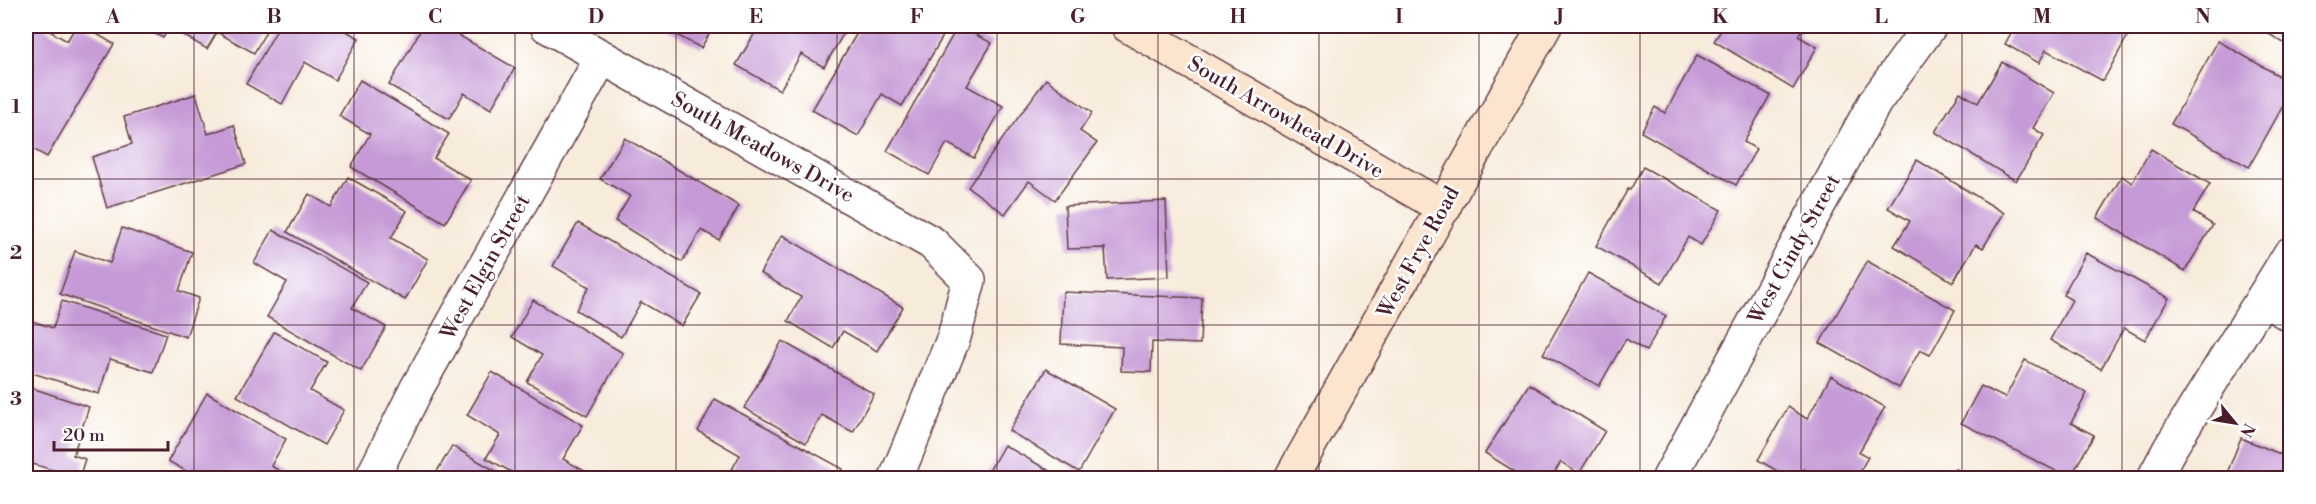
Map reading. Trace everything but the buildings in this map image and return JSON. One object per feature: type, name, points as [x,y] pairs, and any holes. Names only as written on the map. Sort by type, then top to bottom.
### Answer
[{"type":"street","name":"South Meadows Drive","points":[[547,26],[932,243],[969,280],[954,337],[896,478]]},
{"type":"street","name":"South Arrowhead Drive","points":[[1128,26],[1444,208]]},
{"type":"street","name":"West Frye Road","points":[[1291,478],[1545,26]]},
{"type":"street","name":"West Cindy Street","points":[[1669,478],[1875,102],[1930,26]]},
{"type":"street","name":"West Elgin Street","points":[[372,478],[417,388],[602,57]]},
{"type":"street","points":[[2154,478],[2290,254]]},
{"type":"street","points":[[2263,298],[2290,315]]}]
